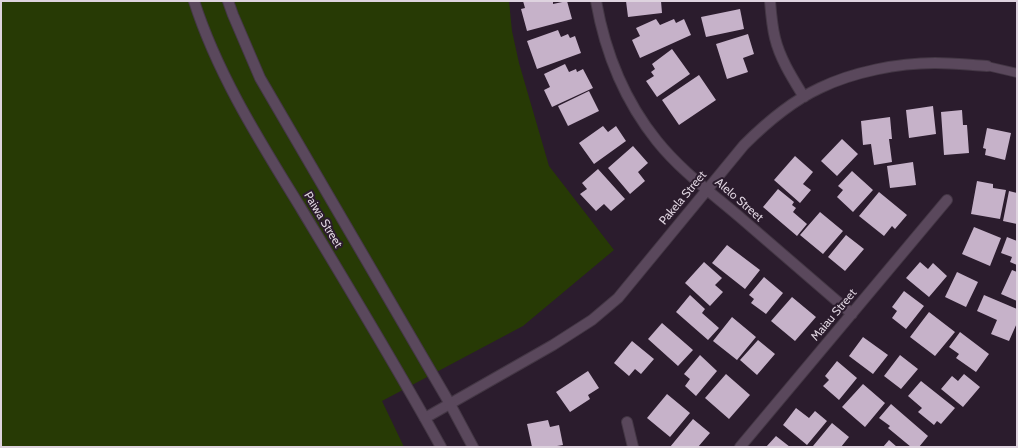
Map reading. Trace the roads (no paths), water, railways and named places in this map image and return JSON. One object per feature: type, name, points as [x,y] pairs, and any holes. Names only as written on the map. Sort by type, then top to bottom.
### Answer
[{"type":"street","name":"Paiwa Street","points":[[194,1],[204,29],[246,117],[441,447]]},
{"type":"street","name":"Paiwa Street","points":[[228,1],[260,78],[450,404],[473,447]]},
{"type":"street","name":"Alelo Street","points":[[596,1],[599,20],[608,52],[619,81],[634,109],[657,142],[690,175],[852,314]]},
{"type":"street","points":[[770,1],[771,20],[775,39],[790,74],[804,97]]},
{"type":"street","name":"Pakela Street","points":[[425,418],[553,345],[592,320],[618,298],[744,145],[762,127],[804,97],[820,88],[858,74],[901,65],[934,63],[987,66]]},
{"type":"street","name":"Maiau Street","points":[[740,447],[947,200]]},
{"type":"street","points":[[627,422],[633,447]]},
{"type":"lane","points":[[987,66],[1017,73]]}]
